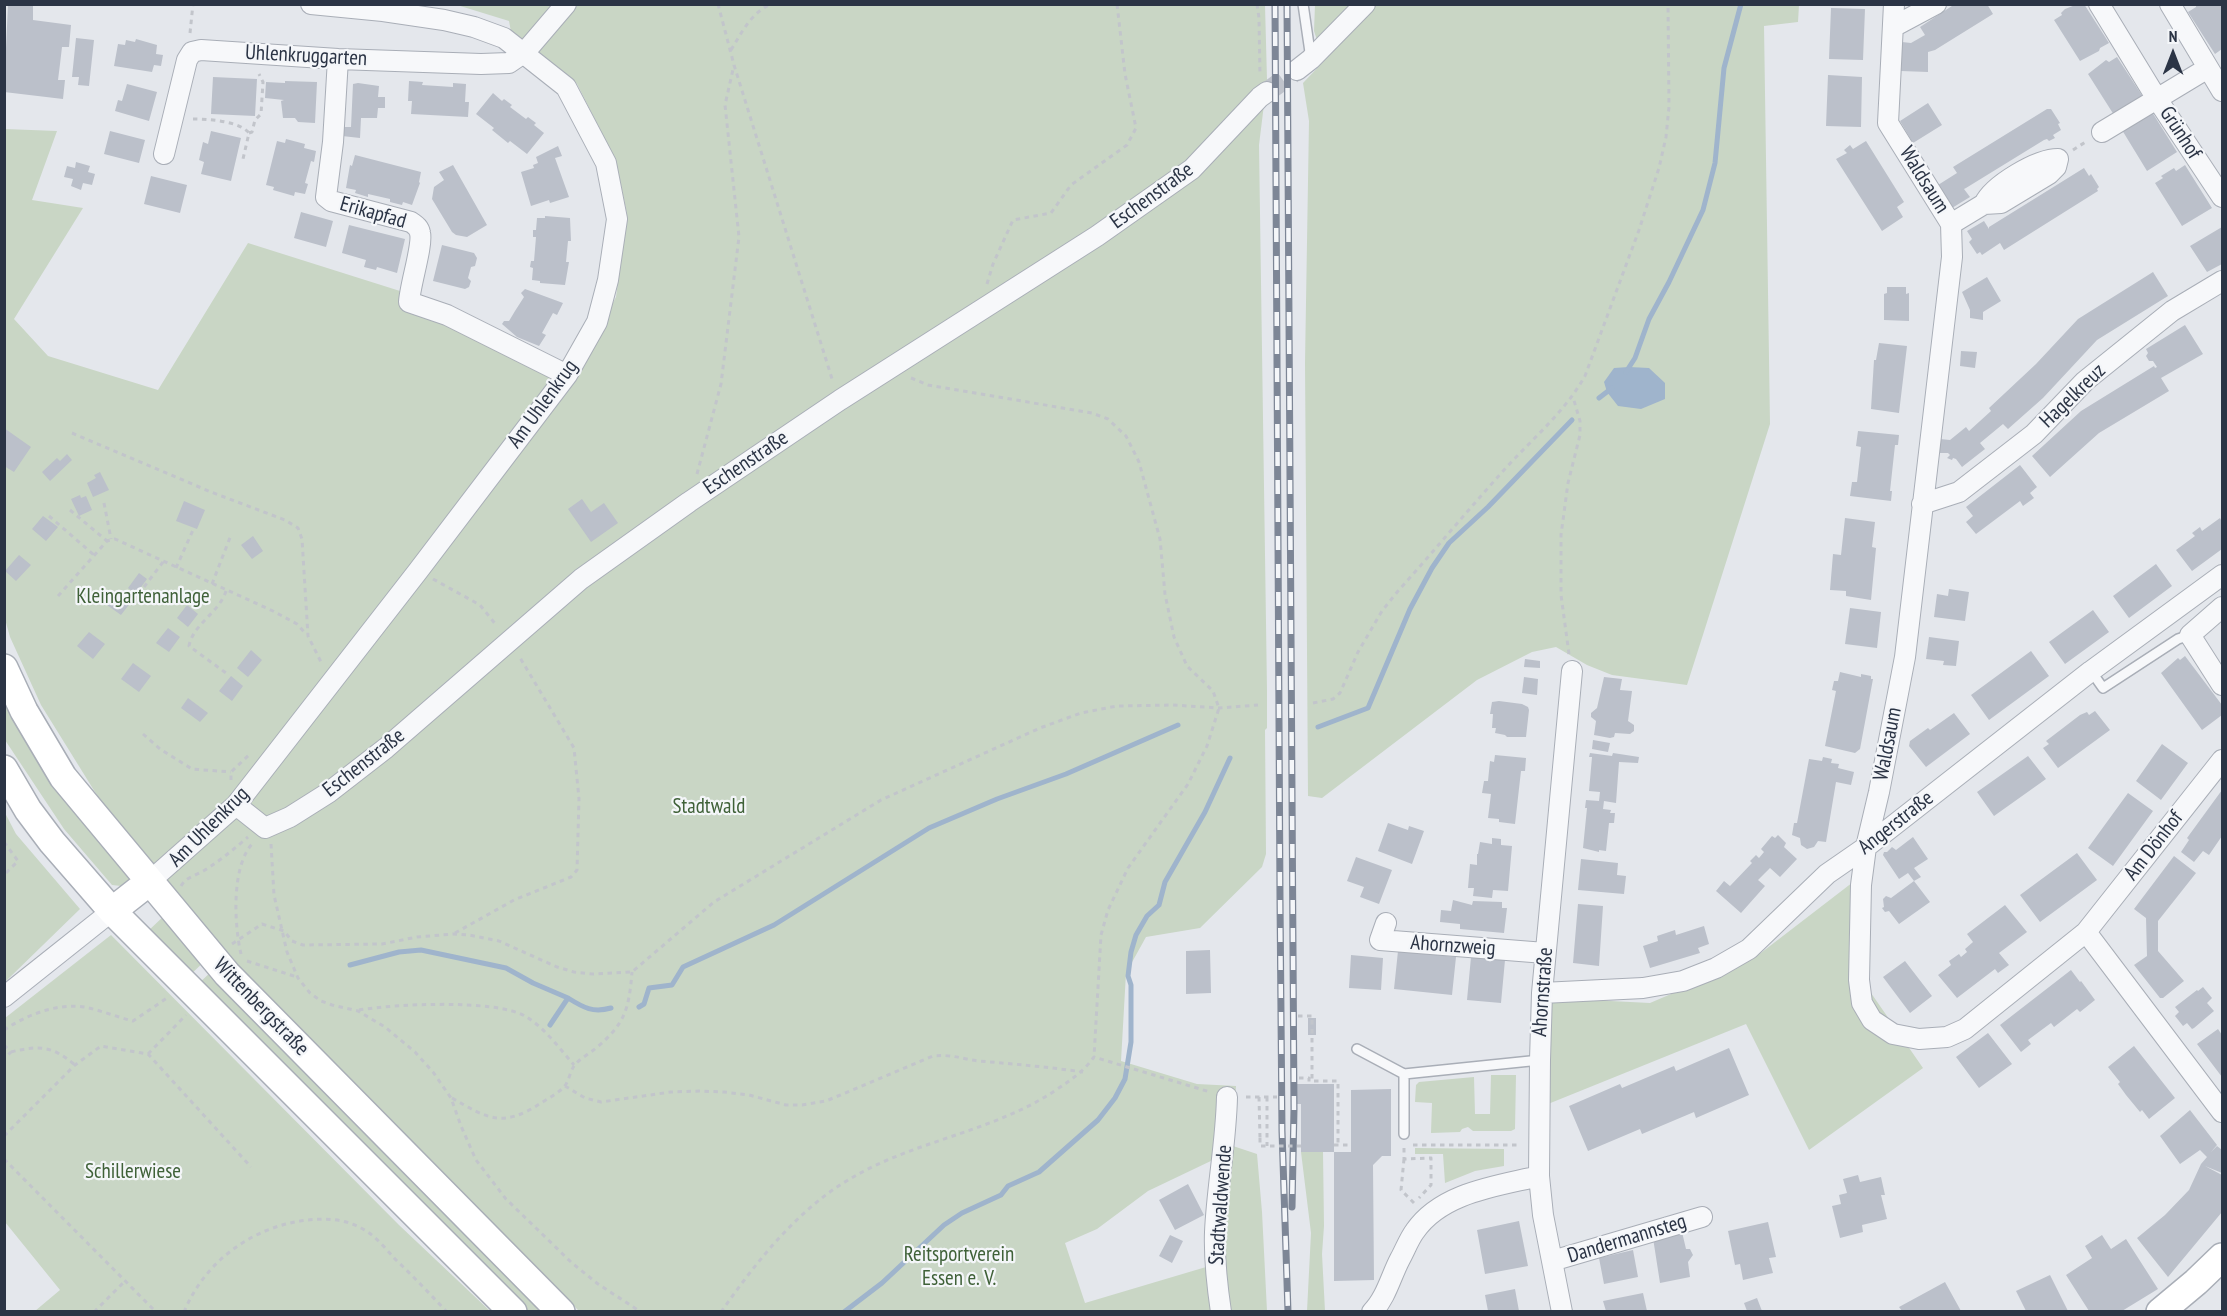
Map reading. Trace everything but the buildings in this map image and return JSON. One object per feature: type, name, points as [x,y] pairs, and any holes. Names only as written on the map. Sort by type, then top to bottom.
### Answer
[{"type":"main road","name":"Wittenbergstraße","points":[[4,668],[24,711],[63,777],[227,974],[561,1311]]},
{"type":"main road","name":"Wittenbergstraße","points":[[4,769],[28,810],[46,834],[112,911],[513,1311]]},
{"type":"main road","points":[[112,911],[149,882]]},
{"type":"main road","points":[[2160,1311],[2223,1257]]},
{"type":"street","name":"Am Uhlenkrug","points":[[149,882],[236,805],[418,571],[567,375],[597,322],[608,280],[616,219],[606,163],[566,87],[525,52],[504,38],[444,20],[311,4]]},
{"type":"street","points":[[525,52],[566,4]]},
{"type":"street","points":[[1304,64],[1365,4]]},
{"type":"street","name":"Waldsaum","points":[[1894,4],[1888,123],[1951,224],[1952,257],[1905,657],[1866,847],[1861,885],[1859,980],[1862,1003],[1872,1020],[1893,1034],[1920,1039],[1947,1037],[1965,1029],[2086,932]]},
{"type":"street","points":[[1893,27],[1936,4]]},
{"type":"street","name":"Grünhof","points":[[2099,4],[2157,99],[2223,197]]},
{"type":"street","points":[[2170,4],[2223,91]]},
{"type":"street","name":"Uhlenkruggarten","points":[[164,154],[187,60],[192,52],[201,50],[338,59],[481,64],[509,63],[525,52]]},
{"type":"street","name":"Erikapfad","points":[[338,59],[326,197],[331,201],[411,222],[418,228],[421,235],[420,245],[410,285],[409,302],[447,315],[567,375]]},
{"type":"street","name":"Grünhof","points":[[2157,99],[2208,68]]},
{"type":"street","name":"Eschenstraße","points":[[265,826],[290,817],[328,793],[386,748],[581,579],[689,502],[840,400],[1097,236],[1192,169],[1264,95]]},
{"type":"street","points":[[2102,132],[2157,99]]},
{"type":"street","points":[[1951,224],[1984,204],[2001,204],[2049,174],[2056,167],[2058,159]]},
{"type":"street","name":"Hagelkreuz","points":[[1922,504],[1959,492],[2034,434],[2085,381],[2172,311],[2223,281]]},
{"type":"street","name":"Angerstraße","points":[[1542,993],[1642,988],[1683,981],[1716,968],[1749,949],[1827,874],[1866,847],[2091,671],[2223,575]]},
{"type":"street","points":[[2223,607],[2190,635],[2223,685]]},
{"type":"street","name":"Ahornstraße","points":[[1562,1311],[1543,1215],[1539,1176],[1540,1060],[1545,953],[1572,671]]},
{"type":"street","name":"Am Dönhof","points":[[2086,932],[2223,760]]},
{"type":"street","points":[[236,805],[265,826]]},
{"type":"street","points":[[4,997],[112,911]]},
{"type":"street","name":"Ahornzweig","points":[[1386,922],[1380,940],[1545,953]]},
{"type":"street","points":[[2086,932],[2223,1112]]},
{"type":"street","name":"Stadtwaldwende","points":[[1221,1311],[1215,1274],[1215,1232],[1227,1097]]},
{"type":"street","points":[[1372,1311],[1379,1305],[1395,1267],[1416,1230],[1432,1214],[1451,1202],[1474,1192],[1539,1176]]},
{"type":"street","name":"Dandermannsteg","points":[[1552,1261],[1701,1216]]},
{"type":"lane","points":[[1303,4],[1304,64]]},
{"type":"lane","points":[[2091,671],[2103,688],[2178,639],[2190,635]]},
{"type":"lane","points":[[1357,1049],[1404,1074],[1540,1060]]},
{"type":"lane","points":[[1404,1074],[1404,1134]]},
{"type":"path","points":[[189,42],[193,4]]},
{"type":"path","points":[[718,4],[734,65],[840,400]]},
{"type":"path","points":[[730,50],[757,12],[771,4]]},
{"type":"path","points":[[980,311],[993,264],[1013,220],[1051,213],[1071,184],[1127,145],[1136,128],[1125,74],[1117,4]]},
{"type":"path","points":[[1257,4],[1264,95]]},
{"type":"path","points":[[1313,703],[1333,699],[1340,693],[1358,652],[1382,611],[1505,468],[1562,411],[1585,376],[1639,230],[1659,168],[1666,137],[1669,107],[1668,4]]},
{"type":"path","points":[[689,502],[721,384],[739,237],[725,105],[734,65]]},
{"type":"path","points":[[240,160],[243,159],[249,133],[252,132],[255,120],[261,114],[263,82]]},
{"type":"path","points":[[173,119],[206,119],[244,128],[249,133]]},
{"type":"path","points":[[2058,159],[2102,132]]},
{"type":"path","points":[[721,1311],[759,1262],[793,1224],[821,1199],[855,1176],[931,1144],[1017,1113],[1083,1072],[1094,1058],[1101,935],[1108,910],[1128,868],[1188,784],[1207,746],[1219,708],[1213,691],[1187,666],[1176,643],[1165,594],[1160,539],[1138,462],[1126,435],[1108,419],[1092,414],[928,385],[891,368]]},
{"type":"path","points":[[1572,671],[1561,595],[1561,535],[1568,483],[1580,435],[1580,421],[1573,397]]},
{"type":"path","points":[[72,433],[211,492],[285,520],[298,528],[302,539],[308,636]]},
{"type":"path","points":[[104,502],[109,540]]},
{"type":"path","points":[[70,510],[109,540]]},
{"type":"path","points":[[49,516],[94,555]]},
{"type":"path","points":[[176,568],[193,530]]},
{"type":"path","points":[[212,584],[231,535]]},
{"type":"path","points":[[58,596],[109,540],[115,539],[297,624],[308,636],[331,682]]},
{"type":"path","points":[[144,587],[163,562]]},
{"type":"path","points":[[418,571],[480,606],[510,641],[574,748],[579,799],[577,870],[571,877],[514,900],[453,934]]},
{"type":"path","points":[[226,591],[221,602],[194,633],[189,644],[226,673]]},
{"type":"path","points":[[229,946],[262,924],[284,931],[292,941],[303,945],[382,944],[417,937],[453,934],[499,941],[557,967],[574,972],[593,974],[632,972],[714,902],[881,800],[1040,728],[1081,713],[1117,706],[1173,705],[1219,708],[1258,705]]},
{"type":"path","points":[[143,734],[160,749],[192,769],[231,772]]},
{"type":"path","points":[[180,893],[184,881],[202,872],[265,826]]},
{"type":"path","points":[[265,826],[274,895],[289,957],[298,978],[310,993],[321,1001],[358,1011],[385,1027],[415,1052],[452,1098],[476,1160],[506,1199],[572,1263],[598,1284],[641,1311]]},
{"type":"path","points":[[242,959],[236,908],[238,877],[246,850],[265,826]]},
{"type":"path","points":[[4,842],[18,861],[4,875]]},
{"type":"path","points":[[252,962],[298,978]]},
{"type":"path","points":[[452,1098],[478,1113],[497,1119],[513,1118],[529,1111],[565,1086],[574,1065],[611,1034],[624,1016],[630,1001],[632,972]]},
{"type":"path","points":[[4,1030],[21,1019],[51,1009],[83,1007],[133,1022],[185,986]]},
{"type":"path","points":[[358,1011],[398,1005],[483,1006],[507,1009],[526,1017],[542,1030],[574,1065]]},
{"type":"path","points":[[1298,1016],[1312,1016],[1312,1081],[1338,1081],[1336,1145],[1351,1145]]},
{"type":"path","points":[[148,1054],[174,1027]]},
{"type":"path","points":[[4,1045],[11,1052]]},
{"type":"path","points":[[4,1136],[75,1065],[101,1046],[148,1054],[251,1167]]},
{"type":"path","points":[[4,1059],[11,1052],[32,1047],[49,1048],[63,1055],[75,1065]]},
{"type":"path","points":[[565,1086],[585,1098],[601,1102],[671,1092],[699,1091],[749,1095],[786,1105],[801,1105],[826,1101],[933,1056],[950,1054],[976,1060],[1020,1063],[1083,1072]]},
{"type":"path","points":[[1094,1058],[1227,1097],[1277,1097]]},
{"type":"path","points":[[1299,1078],[1309,1078],[1309,1084]]},
{"type":"path","points":[[1259,1097],[1260,1146],[1267,1144],[1301,1146]]},
{"type":"path","points":[[1267,1097],[1267,1144]]},
{"type":"path","points":[[1404,1159],[1431,1158],[1431,1185],[1414,1204],[1401,1190],[1404,1145],[1540,1145]]},
{"type":"path","points":[[4,1159],[156,1311]]},
{"type":"path","points":[[184,1311],[195,1289],[217,1262],[233,1248],[274,1227],[297,1221],[323,1219],[340,1220],[368,1233],[447,1311]]},
{"type":"path","points":[[94,1311],[126,1280]]},
{"type":"green space","name":"Stadtwald","points":[[457,5],[1265,5],[1267,80],[1259,145],[1267,691],[1266,854],[1262,867],[1200,928],[1146,937],[1126,973],[1121,1061],[1197,1084],[1236,1086],[1233,1146],[1257,1154],[1267,1311],[579,1311],[319,1052],[131,850],[41,705],[10,637],[5,619],[5,129],[57,131],[32,200],[83,208],[14,319],[48,356],[158,390],[248,243],[400,291],[571,381],[616,297],[627,214],[616,161],[577,84],[512,37],[509,21]],"holes":[[[1215,1159],[1206,1267],[1085,1303],[1065,1243],[1097,1229],[1148,1191]]]},
{"type":"green space","points":[[1315,5],[1799,5],[1798,22],[1764,26],[1770,424],[1687,685],[1612,675],[1587,665],[1556,647],[1532,652],[1477,680],[1322,798],[1308,796],[1305,363],[1309,121],[1303,83],[1324,61],[1314,31]]},
{"type":"green space","points":[[4,684],[130,875],[130,879],[121,886],[112,885],[64,829],[5,740]]},
{"type":"green space","points":[[4,811],[16,834],[80,909],[5,982]]},
{"type":"green space","points":[[1857,879],[1862,980],[1923,1068],[1809,1150],[1746,1024],[1548,1104],[1552,998],[1650,1003],[1753,959]]},
{"type":"green space","points":[[165,915],[207,959],[189,976],[147,932]]},
{"type":"green space","name":"Schillerwiese","points":[[111,935],[399,1225],[490,1311],[35,1311],[60,1290],[5,1222],[5,1018]]},
{"type":"green space","points":[[212,971],[550,1311],[525,1311],[198,984]]},
{"type":"green space","points":[[1491,1075],[1516,1075],[1515,1129],[1511,1131],[1473,1131],[1468,1127],[1460,1132],[1431,1133],[1432,1103],[1415,1102],[1416,1085],[1419,1082],[1474,1077],[1475,1114],[1490,1114]]},
{"type":"green space","points":[[1415,1148],[1504,1149],[1504,1166],[1475,1171],[1445,1183],[1443,1154],[1415,1154]]},
{"type":"green space","points":[[1301,1152],[1323,1152],[1322,1254],[1325,1311],[1307,1311],[1311,1233]]},
{"type":"water","points":[[1614,368],[1649,368],[1665,383],[1665,399],[1641,409],[1618,406],[1607,392],[1604,382]]},
{"type":"waterway","points":[[1626,372],[1635,358],[1649,319],[1703,210],[1715,163],[1724,68],[1741,4]]},
{"type":"waterway","points":[[1599,398],[1612,388]]},
{"type":"waterway","points":[[1318,727],[1368,708],[1410,609],[1432,568],[1449,543],[1488,507],[1572,420]]},
{"type":"waterway","points":[[639,1007],[644,1004],[649,988],[672,985],[683,967],[774,925],[929,828],[997,799],[1066,774],[1178,725]]},
{"type":"waterway","points":[[844,1312],[882,1283],[944,1225],[962,1213],[1001,1195],[1008,1186],[1039,1172],[1098,1120],[1115,1098],[1125,1079],[1131,1042],[1131,985],[1128,976],[1136,935],[1147,916],[1159,905],[1165,882],[1205,812],[1230,758]]},
{"type":"waterway","points":[[350,965],[399,952],[421,950],[506,968],[568,998]]},
{"type":"waterway","points":[[550,1025],[568,998],[589,1009],[611,1008]]},
{"type":"tunnel","points":[[1267,92],[1297,70]]},
{"type":"railway","points":[[1275,4],[1282,1131],[1288,1312]]},
{"type":"railway","points":[[1287,4],[1294,1109],[1292,1207]]},
{"type":"park label","name":"Kleingartenanlage","points":[[143,597]]},
{"type":"park label","name":"Reitsportverein Essen e. V.","points":[[959,1267]]}]
